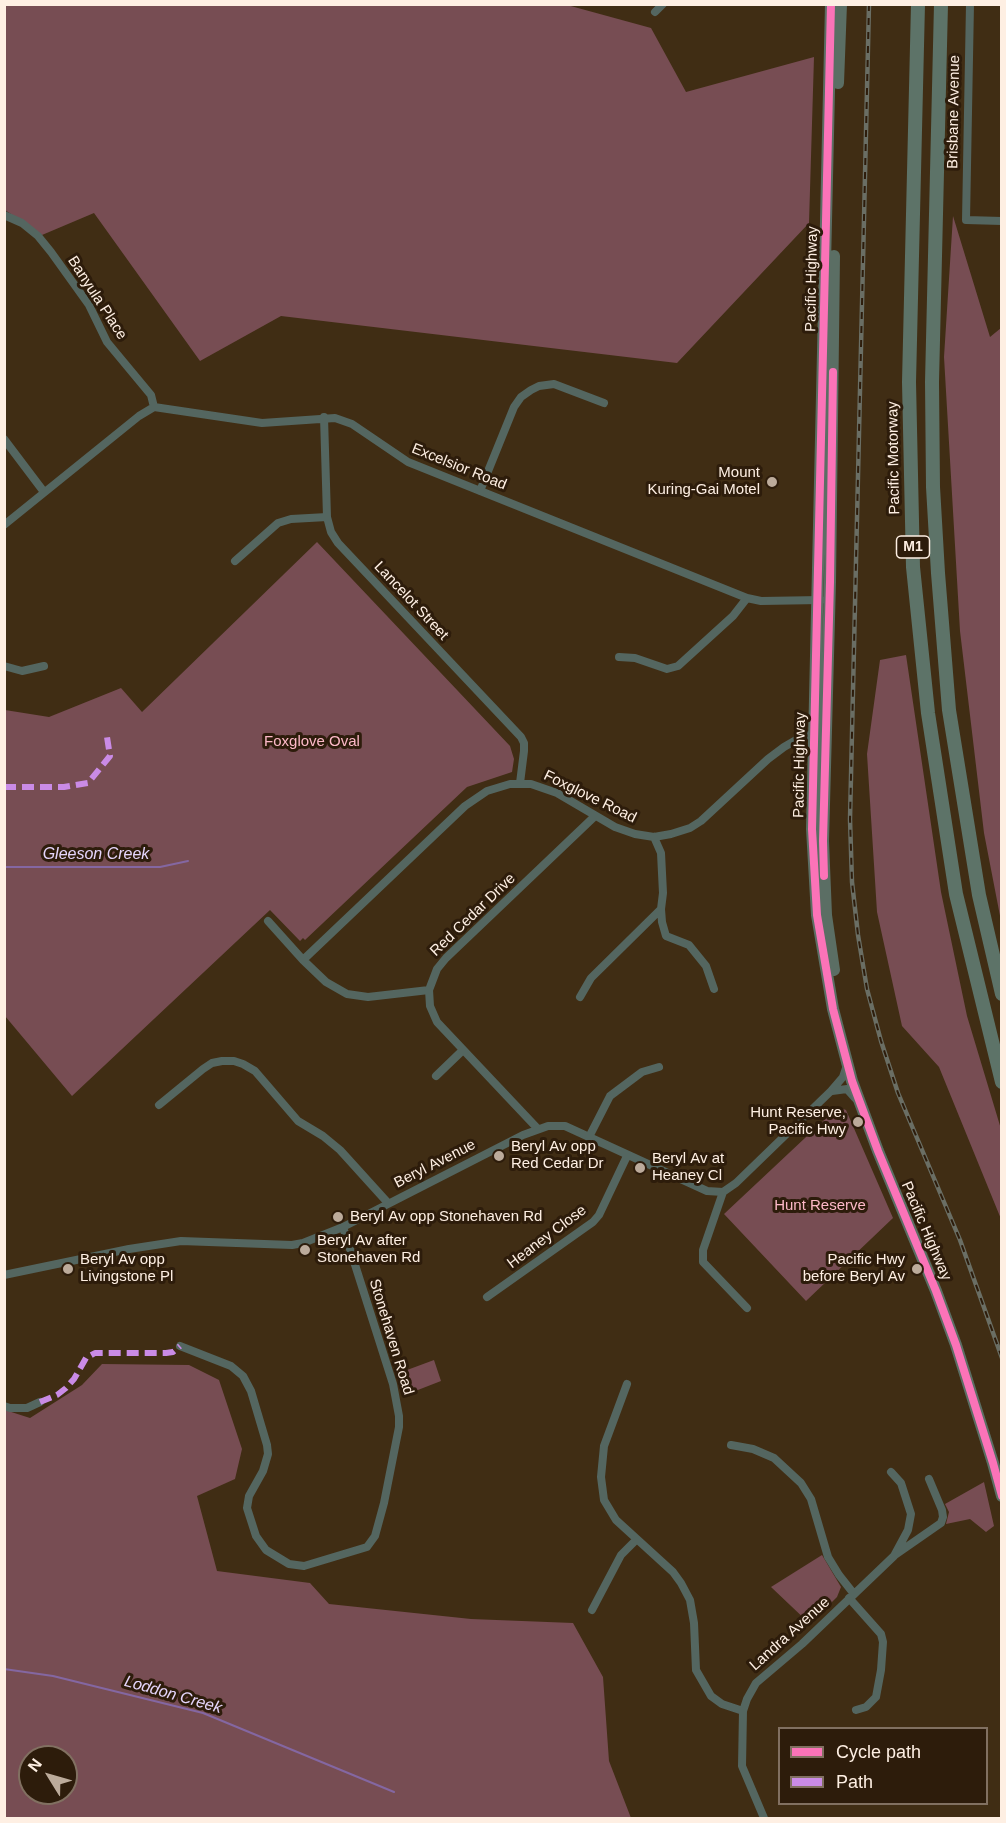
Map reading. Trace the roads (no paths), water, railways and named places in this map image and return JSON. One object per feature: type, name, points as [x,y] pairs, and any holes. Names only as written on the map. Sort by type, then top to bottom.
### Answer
[{"type":"highway","name":"Pacific Motorway","points":[[918,4],[909,382],[913,567],[928,713],[956,894],[1002,1082]]},
{"type":"highway","name":"M1","points":[[941,4],[932,382],[933,487],[938,573],[949,710],[979,895],[1002,994]]},
{"type":"main road","name":"Pacific Highway","points":[[824,600],[831,4]]},
{"type":"main road","name":"Pacific Highway","points":[[841,4],[820,734],[812,829],[817,915],[828,981],[846,1058],[861,1107],[956,1345],[1002,1496]]},
{"type":"main road","name":"Pacific Highway","points":[[820,734],[826,915],[835,980],[844,1018],[871,1110],[963,1342],[1002,1464]]},
{"type":"street","points":[[655,12],[663,4]]},
{"type":"street","name":"Brisbane Avenue","points":[[970,4],[966,220],[1002,221]]},
{"type":"street","name":"Banyula Place","points":[[4,215],[22,223],[51,252],[89,305],[107,342],[151,395],[154,407]]},
{"type":"street","points":[[480,491],[514,406],[521,397],[539,386],[554,384],[604,403]]},
{"type":"street","points":[[4,525],[139,416],[154,407]]},
{"type":"street","name":"Excelsior Road","points":[[154,407],[262,423],[335,418],[352,424],[400,458],[747,598],[761,601],[824,600]]},
{"type":"street","name":"Lancelot Street","points":[[324,417],[327,517],[331,532],[338,543],[521,737],[524,751],[520,783]]},
{"type":"street","points":[[4,439],[44,492]]},
{"type":"street","points":[[235,561],[278,523],[291,519],[327,517]]},
{"type":"street","points":[[619,657],[635,658],[667,669],[678,666],[733,616],[747,598]]},
{"type":"street","points":[[4,666],[22,671],[44,666]]},
{"type":"street","name":"Foxglove Road","points":[[303,960],[465,806],[487,791],[520,783],[543,787],[625,831],[654,837],[681,832],[701,821],[768,759],[803,736],[820,734]]},
{"type":"street","name":"Red Cedar Drive","points":[[429,990],[437,969],[446,958],[595,816]]},
{"type":"street","points":[[654,837],[661,852],[663,893],[661,909],[666,936],[689,945],[706,966],[714,989]]},
{"type":"street","points":[[580,997],[591,978],[661,909]]},
{"type":"street","points":[[268,921],[326,982],[347,994],[368,997],[429,990],[430,1006],[437,1022],[537,1128]]},
{"type":"street","points":[[436,1076],[463,1050]]},
{"type":"street","points":[[747,1308],[704,1262],[702,1250],[723,1192],[736,1183],[831,1091],[846,1072],[846,1058]]},
{"type":"street","points":[[159,1105],[212,1063],[222,1060],[243,1064],[255,1071],[298,1121],[323,1136],[340,1150],[388,1203]]},
{"type":"street","points":[[589,1137],[610,1096],[642,1072],[659,1067]]},
{"type":"street","points":[[831,1091],[847,1089],[861,1107]]},
{"type":"street","name":"Beryl Avenue","points":[[4,1275],[129,1249],[180,1241],[292,1245],[303,1243],[343,1227],[537,1128],[548,1126],[565,1126],[707,1191],[723,1192]]},
{"type":"street","name":"Heaney Close","points":[[487,1297],[593,1222],[599,1215],[627,1156]]},
{"type":"street","name":"Stonehaven Road","points":[[180,1346],[231,1366],[243,1376],[250,1391],[267,1444],[266,1464],[249,1496],[247,1508],[260,1544],[273,1555],[296,1565],[314,1564],[367,1547],[375,1536],[384,1503],[399,1427],[399,1416],[393,1384],[343,1227]]},
{"type":"street","points":[[627,1384],[604,1446],[601,1477],[604,1500],[616,1520],[673,1572],[690,1600],[694,1623],[696,1670],[702,1683],[711,1696],[722,1704],[743,1711]]},
{"type":"street","points":[[4,1406],[27,1408],[40,1402]]},
{"type":"street","points":[[731,1445],[753,1449],[774,1458],[801,1483],[813,1504],[828,1557],[851,1596],[881,1634],[884,1642],[876,1697],[866,1707],[856,1710]]},
{"type":"street","name":"Landra Avenue","points":[[891,1472],[902,1483],[910,1514],[908,1530],[894,1556]]},
{"type":"street","name":"Landra Avenue","points":[[764,1818],[742,1766],[743,1711],[747,1699],[756,1683],[802,1644],[894,1556],[940,1523],[943,1517],[942,1510],[929,1479]]},
{"type":"street","points":[[592,1610],[621,1555],[636,1540]]},
{"type":"waterway","name":"Gleeson Creek","points":[[4,867],[160,867],[188,861]]},
{"type":"waterway","name":"Loddon Creek","points":[[4,1669],[53,1676],[203,1713],[394,1792]]},
{"type":"railway","points":[[869,4],[850,819],[852,882],[867,989],[881,1041],[898,1093],[960,1240],[1002,1358]]},
{"type":"place","name":"Mount Kuring-Gai Motel","points":[[772,482]]},
{"type":"place","name":"Hunt Reserve, Pacific Hwy","points":[[858,1122]]},
{"type":"place","name":"Beryl Av opp Red Cedar Dr","points":[[499,1156]]},
{"type":"place","name":"Beryl Av at Heaney Cl","points":[[640,1168]]},
{"type":"place","name":"Beryl Av opp Stonehaven Rd","points":[[338,1217]]},
{"type":"place","name":"Beryl Av after Stonehaven Rd","points":[[305,1250]]},
{"type":"place","name":"Beryl Av opp Livingstone Pl","points":[[68,1269]]},
{"type":"place","name":"Pacific Hwy before Beryl Av","points":[[917,1269]]},
{"type":"park label","name":"Foxglove Oval","points":[[312,742]]},
{"type":"park label","name":"Hunt Reserve","points":[[820,1206]]}]
